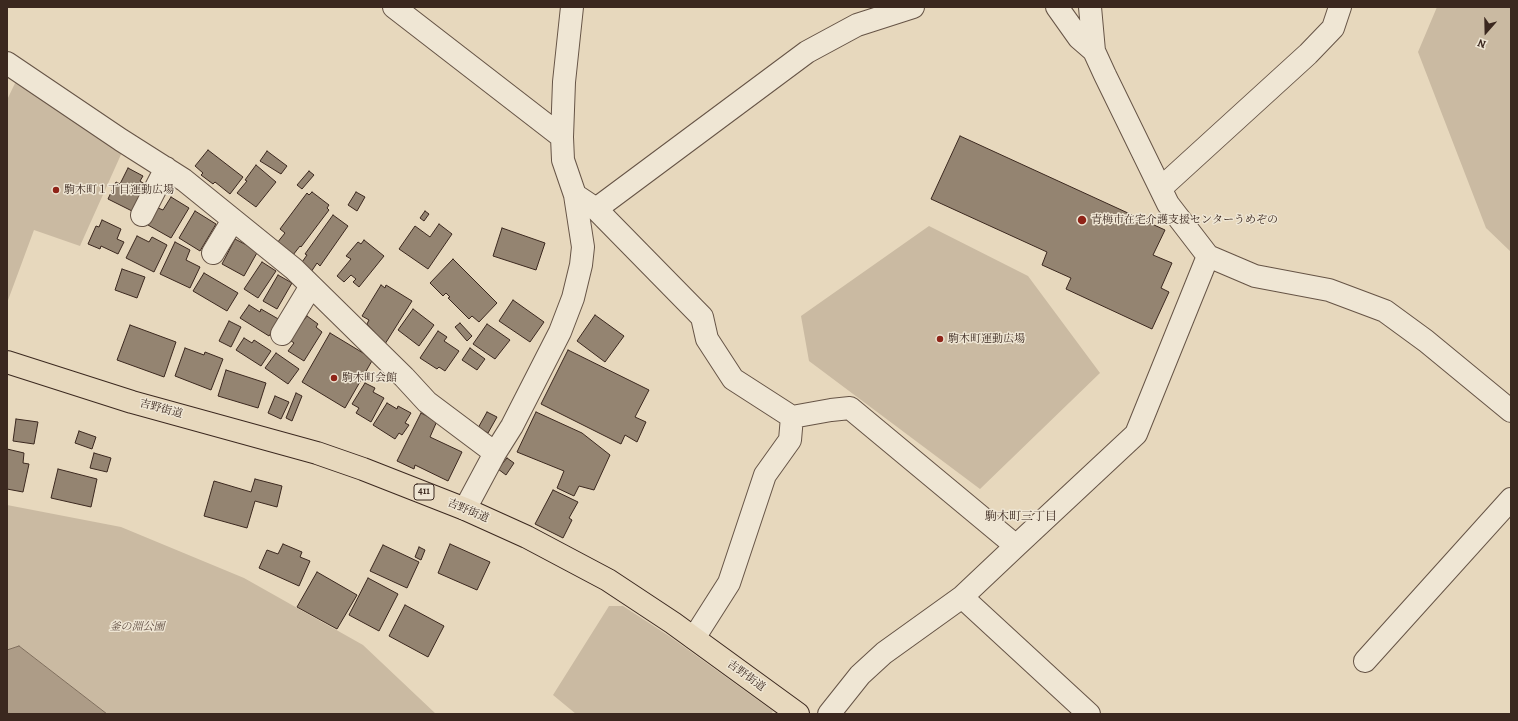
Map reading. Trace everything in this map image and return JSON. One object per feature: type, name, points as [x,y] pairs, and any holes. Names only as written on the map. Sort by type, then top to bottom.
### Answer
[{"type":"highway","name":"吉野街道","points":[[7,362],[132,402],[317,453],[363,469],[465,509],[533,540],[601,576],[694,638],[798,714]]},
{"type":"street","points":[[394,7],[562,137]]},
{"type":"street","points":[[465,509],[494,453],[512,426],[560,332],[573,298],[581,266],[583,247],[575,196],[563,160],[562,137],[564,82],[572,7]]},
{"type":"street","points":[[596,209],[807,52],[857,25],[913,7]]},
{"type":"street","points":[[1057,7],[1079,38],[1094,51]]},
{"type":"street","points":[[1090,7],[1094,51],[1168,204],[1208,256],[1255,276],[1329,290],[1385,311],[1426,341],[1511,411]]},
{"type":"street","points":[[1161,188],[1308,54],[1333,28],[1340,7]]},
{"type":"street","points":[[7,64],[184,180],[294,269],[404,377],[426,402],[494,453]]},
{"type":"street","points":[[142,215],[166,168]]},
{"type":"street","points":[[575,196],[596,209],[702,317],[707,339],[733,379],[792,417],[850,408],[1016,546]]},
{"type":"street","points":[[213,253],[233,220]]},
{"type":"street","points":[[829,714],[860,675],[884,653],[962,597],[1136,434],[1208,256]]},
{"type":"street","points":[[282,334],[311,286]]},
{"type":"street","points":[[694,638],[729,583],[765,475],[790,440],[792,417]]},
{"type":"street","points":[[1366,661],[1511,499]]},
{"type":"street","points":[[962,597],[1089,714]]},
{"type":"green space","points":[[1437,7],[1511,7],[1511,252],[1486,228],[1418,52]]},
{"type":"green space","name":"駒木町１丁目運動広場","points":[[17,79],[123,150],[80,246],[34,230],[7,303],[7,100]]},
{"type":"green space","name":"駒木町運動広場","points":[[929,226],[1028,276],[1100,373],[980,489],[809,361],[801,316]]},
{"type":"green space","name":"釜の淵公園","points":[[7,505],[121,527],[244,578],[363,645],[436,714],[107,714],[19,646],[7,650]]},
{"type":"green space","points":[[609,606],[623,606],[669,636],[773,711],[771,714],[576,714],[553,695]]},
{"type":"shaded area","points":[[19,646],[107,714],[7,714],[7,650]]},
{"type":"building","points":[[960,136],[1165,230],[1153,255],[1172,263],[1161,288],[1169,292],[1152,329],[1066,289],[1071,278],[1042,265],[1047,252],[931,199]]},
{"type":"building","points":[[208,150],[243,177],[230,194],[215,182],[213,184],[201,175],[203,173],[195,166]]},
{"type":"building","points":[[267,151],[287,166],[281,174],[260,161]]},
{"type":"building","points":[[256,165],[276,182],[256,207],[237,193],[247,181],[245,180]]},
{"type":"building","points":[[128,168],[143,176],[140,181],[146,185],[132,211],[108,199],[116,182],[120,184]]},
{"type":"building","points":[[309,171],[314,175],[302,189],[297,185]]},
{"type":"building","points":[[312,192],[329,205],[327,208],[329,210],[301,247],[300,246],[293,255],[277,243],[285,233],[280,229],[307,193],[309,195]]},
{"type":"building","points":[[356,192],[365,197],[357,211],[348,205]]},
{"type":"building","points":[[171,197],[189,208],[171,238],[148,225],[158,208],[163,210]]},
{"type":"building","points":[[195,211],[216,224],[200,251],[179,238]]},
{"type":"building","points":[[425,211],[429,214],[424,221],[420,218]]},
{"type":"building","points":[[333,215],[348,226],[320,266],[317,263],[311,272],[300,265],[307,255],[305,254]]},
{"type":"building","points":[[102,220],[121,229],[117,239],[124,242],[118,254],[101,246],[100,249],[88,244],[96,226],[99,227]]},
{"type":"building","points":[[439,224],[452,234],[428,269],[399,249],[415,226],[430,237]]},
{"type":"building","points":[[502,228],[545,243],[536,270],[493,256]]},
{"type":"building","points":[[137,236],[149,242],[152,237],[167,245],[154,272],[126,258]]},
{"type":"building","points":[[235,239],[258,251],[244,276],[222,264]]},
{"type":"building","points":[[364,240],[384,256],[359,287],[353,282],[356,279],[351,275],[344,282],[337,276],[351,259],[346,256],[358,242],[361,244]]},
{"type":"building","points":[[175,242],[190,250],[186,260],[200,267],[190,288],[160,274]]},
{"type":"building","points":[[453,259],[497,303],[479,322],[472,316],[469,319],[448,298],[450,297],[446,293],[443,296],[430,283]]},
{"type":"building","points":[[262,262],[276,271],[258,298],[244,289]]},
{"type":"building","points":[[122,269],[145,277],[137,298],[115,290]]},
{"type":"building","points":[[204,273],[238,293],[227,311],[193,291]]},
{"type":"building","points":[[278,275],[292,283],[277,309],[263,301]]},
{"type":"building","points":[[381,285],[385,288],[386,285],[412,301],[385,344],[367,324],[369,320],[362,316]]},
{"type":"building","points":[[513,300],[544,322],[530,342],[499,321]]},
{"type":"building","points":[[249,305],[260,312],[261,309],[280,320],[269,336],[240,318]]},
{"type":"building","points":[[413,309],[434,325],[419,346],[398,330]]},
{"type":"building","points":[[595,315],[624,336],[605,362],[577,341]]},
{"type":"building","points":[[307,316],[318,324],[316,327],[322,332],[304,361],[288,351],[294,343],[287,338],[300,317],[304,320]]},
{"type":"building","points":[[229,321],[241,327],[231,347],[219,341]]},
{"type":"building","points":[[460,323],[472,336],[467,341],[455,327]]},
{"type":"building","points":[[487,324],[510,340],[495,359],[473,344]]},
{"type":"building","points":[[130,325],[176,342],[164,377],[117,360]]},
{"type":"building","points":[[438,331],[447,337],[444,341],[459,351],[445,371],[439,367],[437,369],[420,358]]},
{"type":"building","points":[[330,333],[373,359],[345,408],[302,382]]},
{"type":"building","points":[[244,338],[252,343],[254,340],[271,351],[261,366],[236,350]]},
{"type":"building","points":[[185,348],[204,355],[205,352],[223,359],[211,390],[175,376]]},
{"type":"building","points":[[470,348],[485,359],[477,370],[462,360]]},
{"type":"building","points":[[568,350],[649,390],[635,417],[646,422],[637,442],[625,435],[621,444],[541,404]]},
{"type":"building","points":[[276,353],[299,369],[288,384],[265,368]]},
{"type":"building","points":[[226,370],[266,383],[258,408],[218,396]]},
{"type":"building","points":[[365,383],[375,388],[373,392],[384,398],[371,422],[356,413],[359,408],[352,404]]},
{"type":"building","points":[[296,393],[302,396],[292,421],[286,418]]},
{"type":"building","points":[[275,396],[289,402],[281,419],[268,413]]},
{"type":"building","points":[[387,403],[397,409],[398,406],[411,413],[405,423],[409,425],[402,435],[399,433],[395,439],[373,425]]},
{"type":"building","points":[[487,412],[497,417],[488,433],[478,428]]},
{"type":"building","points":[[536,412],[582,433],[610,455],[594,490],[579,486],[574,496],[557,488],[564,471],[517,452]]},
{"type":"building","points":[[421,413],[437,421],[430,437],[462,452],[448,481],[415,465],[414,469],[397,461]]},
{"type":"building","points":[[16,419],[38,422],[34,444],[13,441]]},
{"type":"building","points":[[79,431],[96,437],[92,449],[75,443]]},
{"type":"building","points":[[7,449],[24,453],[23,463],[29,464],[23,492],[7,489]]},
{"type":"building","points":[[94,453],[111,458],[107,472],[90,468]]},
{"type":"building","points":[[507,458],[514,463],[506,475],[498,469]]},
{"type":"building","points":[[58,469],[97,479],[91,507],[51,498]]},
{"type":"building","points":[[255,479],[282,486],[277,507],[255,501],[247,528],[204,516],[214,481],[251,492]]},
{"type":"building","points":[[553,490],[578,502],[569,518],[572,520],[563,538],[535,524]]},
{"type":"building","points":[[283,544],[302,552],[300,557],[310,561],[299,586],[259,568],[267,550],[278,554]]},
{"type":"building","points":[[450,544],[490,562],[477,590],[438,573]]},
{"type":"building","points":[[383,545],[419,562],[407,588],[370,571]]},
{"type":"building","points":[[419,547],[425,550],[421,560],[415,557]]},
{"type":"building","points":[[317,572],[357,595],[337,629],[297,607]]},
{"type":"building","points":[[368,578],[398,594],[379,631],[349,615]]},
{"type":"building","points":[[405,605],[444,626],[428,657],[389,636]]},
{"type":"place","name":"駒木町１丁目運動広場","points":[[56,190]]},
{"type":"place","name":"青梅市在宅介護支援センターうめぞの","points":[[1082,220]]},
{"type":"place","name":"駒木町運動広場","points":[[940,339]]},
{"type":"place","name":"駒木町会館","points":[[334,378]]},
{"type":"district","name":"駒木町三丁目","points":[[1021,517]]}]
